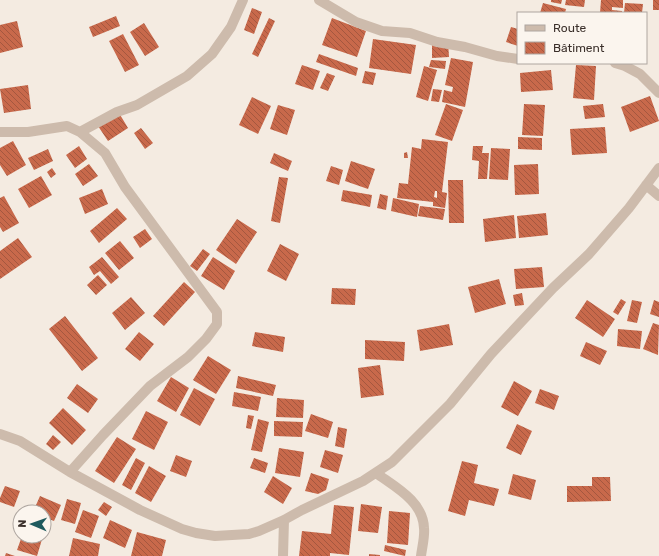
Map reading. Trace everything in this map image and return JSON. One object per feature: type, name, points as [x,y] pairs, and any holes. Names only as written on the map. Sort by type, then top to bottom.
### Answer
[{"type":"street","points":[[80,132],[117,112],[137,105],[187,76],[212,54],[231,27],[243,0]]},
{"type":"street","points":[[319,0],[356,22],[382,31],[410,33],[436,42],[465,47],[517,60]]},
{"type":"street","points":[[618,64],[640,74],[659,93]]},
{"type":"street","points":[[0,132],[28,132],[67,126],[80,132],[105,153],[124,187],[217,312],[217,324],[206,339],[188,357],[150,386],[102,435],[70,472]]},
{"type":"street","points":[[0,434],[20,441],[70,472],[167,523],[196,534],[215,536],[249,534],[284,520],[337,494],[376,473],[392,462],[450,404],[490,354],[553,288],[589,254],[629,208],[659,168]]},
{"type":"street","points":[[646,185],[659,196]]},
{"type":"street","points":[[376,473],[408,495],[421,513],[424,528],[421,556]]},
{"type":"street","points":[[284,520],[284,556]]},
{"type":"building","points":[[551,0],[562,0],[561,4],[551,2]]},
{"type":"building","points":[[566,0],[585,0],[584,7],[565,5]]},
{"type":"building","points":[[601,0],[623,0],[623,8],[612,7],[612,10],[622,12],[600,12]]},
{"type":"building","points":[[653,0],[659,0],[659,10],[653,10]]},
{"type":"building","points":[[543,3],[566,9],[565,12],[540,12]]},
{"type":"building","points":[[625,3],[643,4],[642,12],[624,12]]},
{"type":"building","points":[[252,8],[262,12],[254,34],[244,30]]},
{"type":"building","points":[[116,16],[120,26],[93,37],[89,27]]},
{"type":"building","points":[[269,18],[275,21],[258,57],[252,54]]},
{"type":"building","points":[[332,18],[366,31],[357,57],[322,45]]},
{"type":"building","points":[[17,21],[23,47],[0,53],[0,25]]},
{"type":"building","points":[[144,23],[159,47],[145,56],[130,32]]},
{"type":"building","points":[[511,27],[517,29],[517,46],[506,42]]},
{"type":"building","points":[[123,34],[139,65],[125,72],[109,41]]},
{"type":"building","points":[[373,39],[416,45],[411,74],[369,68]]},
{"type":"building","points":[[448,41],[449,57],[432,58],[432,42]]},
{"type":"building","points":[[319,54],[358,68],[356,76],[316,62]]},
{"type":"building","points":[[451,58],[473,62],[465,107],[442,102],[444,90],[452,92],[453,87],[445,85]]},
{"type":"building","points":[[431,60],[446,61],[445,69],[429,67]]},
{"type":"building","points":[[302,65],[320,71],[313,90],[295,84]]},
{"type":"building","points":[[576,65],[596,66],[594,100],[573,98]]},
{"type":"building","points":[[424,66],[437,70],[428,101],[416,97]]},
{"type":"building","points":[[551,70],[553,90],[521,92],[520,73]]},
{"type":"building","points":[[365,71],[376,73],[373,85],[362,83]]},
{"type":"building","points":[[327,73],[335,76],[328,91],[320,88]]},
{"type":"building","points":[[28,85],[31,109],[4,113],[0,89]]},
{"type":"building","points":[[433,89],[442,90],[439,102],[431,101]]},
{"type":"building","points":[[650,96],[659,121],[630,132],[621,107]]},
{"type":"building","points":[[252,97],[271,106],[258,134],[239,125]]},
{"type":"building","points":[[446,104],[463,110],[452,141],[435,135]]},
{"type":"building","points":[[524,104],[545,105],[543,136],[522,135]]},
{"type":"building","points":[[603,104],[605,117],[585,119],[583,106]]},
{"type":"building","points":[[278,105],[295,110],[287,135],[270,129]]},
{"type":"building","points":[[119,113],[128,128],[108,141],[98,126]]},
{"type":"building","points":[[605,127],[607,153],[572,155],[570,129]]},
{"type":"building","points":[[141,128],[153,143],[145,149],[134,133]]},
{"type":"building","points":[[518,137],[542,138],[542,150],[518,149]]},
{"type":"building","points":[[422,139],[448,142],[442,192],[447,193],[445,208],[433,206],[433,202],[397,198],[399,183],[408,184],[412,147],[421,149]],"holes":[[[435,191],[437,191],[437,198],[434,197]]]},
{"type":"building","points":[[13,141],[26,165],[7,176],[0,165],[0,148]]},
{"type":"building","points":[[79,146],[87,159],[75,168],[66,155]]},
{"type":"building","points":[[473,146],[483,146],[482,153],[489,153],[487,179],[478,179],[479,161],[472,160]]},
{"type":"building","points":[[491,148],[510,149],[508,180],[489,179]]},
{"type":"building","points":[[48,149],[53,161],[34,170],[28,158]]},
{"type":"building","points":[[407,152],[408,158],[404,158],[404,153]]},
{"type":"building","points":[[274,153],[292,161],[288,171],[270,163]]},
{"type":"building","points":[[351,161],[375,169],[368,189],[345,181]]},
{"type":"building","points":[[89,164],[98,176],[83,186],[75,174]]},
{"type":"building","points":[[538,164],[539,194],[515,195],[514,165]]},
{"type":"building","points":[[331,166],[343,170],[339,185],[326,181]]},
{"type":"building","points":[[52,168],[56,174],[51,178],[47,172]]},
{"type":"building","points":[[41,176],[52,195],[29,208],[18,189]]},
{"type":"building","points":[[279,177],[288,178],[280,223],[271,221]]},
{"type":"building","points":[[448,180],[463,180],[464,223],[449,223]]},
{"type":"building","points":[[102,189],[108,204],[85,214],[79,198]]},
{"type":"building","points":[[343,190],[372,195],[370,207],[341,201]]},
{"type":"building","points":[[380,194],[388,196],[386,210],[377,208]]},
{"type":"building","points":[[4,196],[19,223],[3,232],[0,227],[0,198]]},
{"type":"building","points":[[393,198],[419,204],[417,217],[391,211]]},
{"type":"building","points":[[420,206],[445,209],[443,220],[418,216]]},
{"type":"building","points":[[117,208],[127,219],[99,243],[90,231]]},
{"type":"building","points":[[546,213],[548,235],[519,238],[517,216]]},
{"type":"building","points":[[514,215],[516,238],[485,242],[483,219]]},
{"type":"building","points":[[237,219],[257,232],[236,264],[216,250]]},
{"type":"building","points":[[145,229],[152,239],[140,248],[133,237]]},
{"type":"building","points":[[18,238],[32,257],[0,279],[0,251]]},
{"type":"building","points":[[120,241],[134,258],[119,270],[105,253]]},
{"type":"building","points":[[280,244],[299,254],[286,281],[267,271]]},
{"type":"building","points":[[203,249],[210,254],[197,271],[190,266]]},
{"type":"building","points":[[102,257],[119,277],[111,284],[100,271],[94,275],[89,267]]},
{"type":"building","points":[[213,257],[235,271],[224,290],[201,276]]},
{"type":"building","points":[[542,267],[544,287],[516,289],[514,269]]},
{"type":"building","points":[[98,275],[107,285],[96,295],[87,285]]},
{"type":"building","points":[[499,279],[506,304],[475,313],[468,287]]},
{"type":"building","points":[[184,282],[195,292],[164,326],[153,316]]},
{"type":"building","points":[[332,288],[356,289],[355,305],[331,304]]},
{"type":"building","points":[[522,293],[524,305],[515,306],[513,295]]},
{"type":"building","points":[[131,297],[145,313],[125,330],[112,313]]},
{"type":"building","points":[[621,299],[626,302],[618,315],[613,312]]},
{"type":"building","points":[[587,300],[615,319],[603,337],[575,318]]},
{"type":"building","points":[[632,300],[642,302],[637,323],[627,321]]},
{"type":"building","points":[[654,300],[659,302],[659,317],[650,314]]},
{"type":"building","points":[[65,316],[98,358],[82,371],[49,329]]},
{"type":"building","points":[[653,323],[659,325],[658,355],[643,349]]},
{"type":"building","points":[[449,324],[453,345],[420,351],[417,330]]},
{"type":"building","points":[[618,329],[642,331],[640,349],[617,346]]},
{"type":"building","points":[[139,332],[154,344],[140,361],[125,349]]},
{"type":"building","points":[[255,332],[285,337],[283,352],[252,346]]},
{"type":"building","points":[[365,340],[405,342],[404,361],[365,359]]},
{"type":"building","points":[[586,342],[607,351],[600,365],[580,356]]},
{"type":"building","points":[[208,356],[231,370],[216,394],[193,380]]},
{"type":"building","points":[[380,365],[384,395],[361,398],[358,368]]},
{"type":"building","points":[[238,376],[276,385],[273,396],[236,388]]},
{"type":"building","points":[[171,377],[189,388],[176,412],[157,401]]},
{"type":"building","points":[[514,381],[532,391],[518,416],[501,407]]},
{"type":"building","points":[[77,384],[98,399],[88,413],[67,398]]},
{"type":"building","points":[[194,388],[215,399],[200,426],[180,415]]},
{"type":"building","points":[[540,389],[559,396],[554,410],[535,403]]},
{"type":"building","points":[[234,392],[261,397],[258,411],[232,406]]},
{"type":"building","points":[[277,398],[304,400],[303,418],[276,417]]},
{"type":"building","points":[[63,408],[86,430],[72,445],[49,423]]},
{"type":"building","points":[[146,411],[168,422],[154,450],[132,439]]},
{"type":"building","points":[[311,414],[333,422],[328,438],[305,431]]},
{"type":"building","points":[[248,415],[254,416],[251,429],[246,428]]},
{"type":"building","points":[[258,419],[269,422],[262,452],[251,450]]},
{"type":"building","points":[[274,421],[303,422],[302,437],[274,436]]},
{"type":"building","points":[[517,424],[532,431],[521,455],[506,448]]},
{"type":"building","points":[[338,427],[347,429],[344,448],[335,446]]},
{"type":"building","points":[[53,435],[61,442],[53,450],[46,444]]},
{"type":"building","points":[[117,437],[136,449],[114,483],[95,471]]},
{"type":"building","points":[[279,448],[304,452],[300,477],[275,473]]},
{"type":"building","points":[[325,450],[343,455],[338,473],[320,467]]},
{"type":"building","points":[[176,455],[192,461],[186,477],[170,471]]},
{"type":"building","points":[[136,458],[145,463],[131,490],[122,485]]},
{"type":"building","points":[[254,458],[268,463],[265,473],[250,468]]},
{"type":"building","points":[[462,461],[478,465],[474,483],[499,489],[494,506],[469,500],[465,516],[448,511]]},
{"type":"building","points":[[149,466],[166,476],[151,502],[135,493]]},
{"type":"building","points":[[311,473],[329,479],[326,490],[318,494],[305,491]]},
{"type":"building","points":[[513,474],[536,480],[531,500],[508,494]]},
{"type":"building","points":[[273,476],[292,488],[283,504],[264,492]]},
{"type":"building","points":[[592,477],[610,477],[611,501],[567,502],[567,486],[592,486]]},
{"type":"building","points":[[5,486],[20,491],[15,504],[12,504],[12,506],[0,502]]},
{"type":"building","points":[[40,496],[61,505],[54,521],[52,520],[52,504],[36,504]]},
{"type":"building","points":[[67,499],[81,503],[75,524],[61,520]]},
{"type":"building","points":[[104,502],[112,507],[106,516],[98,510]]},
{"type":"building","points":[[361,504],[382,507],[378,533],[358,531]]},
{"type":"building","points":[[334,505],[354,507],[349,555],[330,553],[330,556],[299,556],[302,531],[331,534]]},
{"type":"building","points":[[83,510],[99,516],[91,538],[75,532]]},
{"type":"building","points":[[389,511],[410,513],[408,545],[387,543]]},
{"type":"building","points":[[110,520],[132,530],[125,548],[103,538]]},
{"type":"building","points":[[137,532],[166,540],[162,556],[131,556]]},
{"type":"building","points":[[73,538],[100,544],[98,556],[69,556]]},
{"type":"building","points":[[19,544],[41,544],[37,556],[17,550]]},
{"type":"building","points":[[385,545],[406,550],[405,556],[384,551]]},
{"type":"building","points":[[6,553],[15,556],[5,556]]},
{"type":"building","points":[[369,554],[380,555],[380,556],[369,556]]}]
